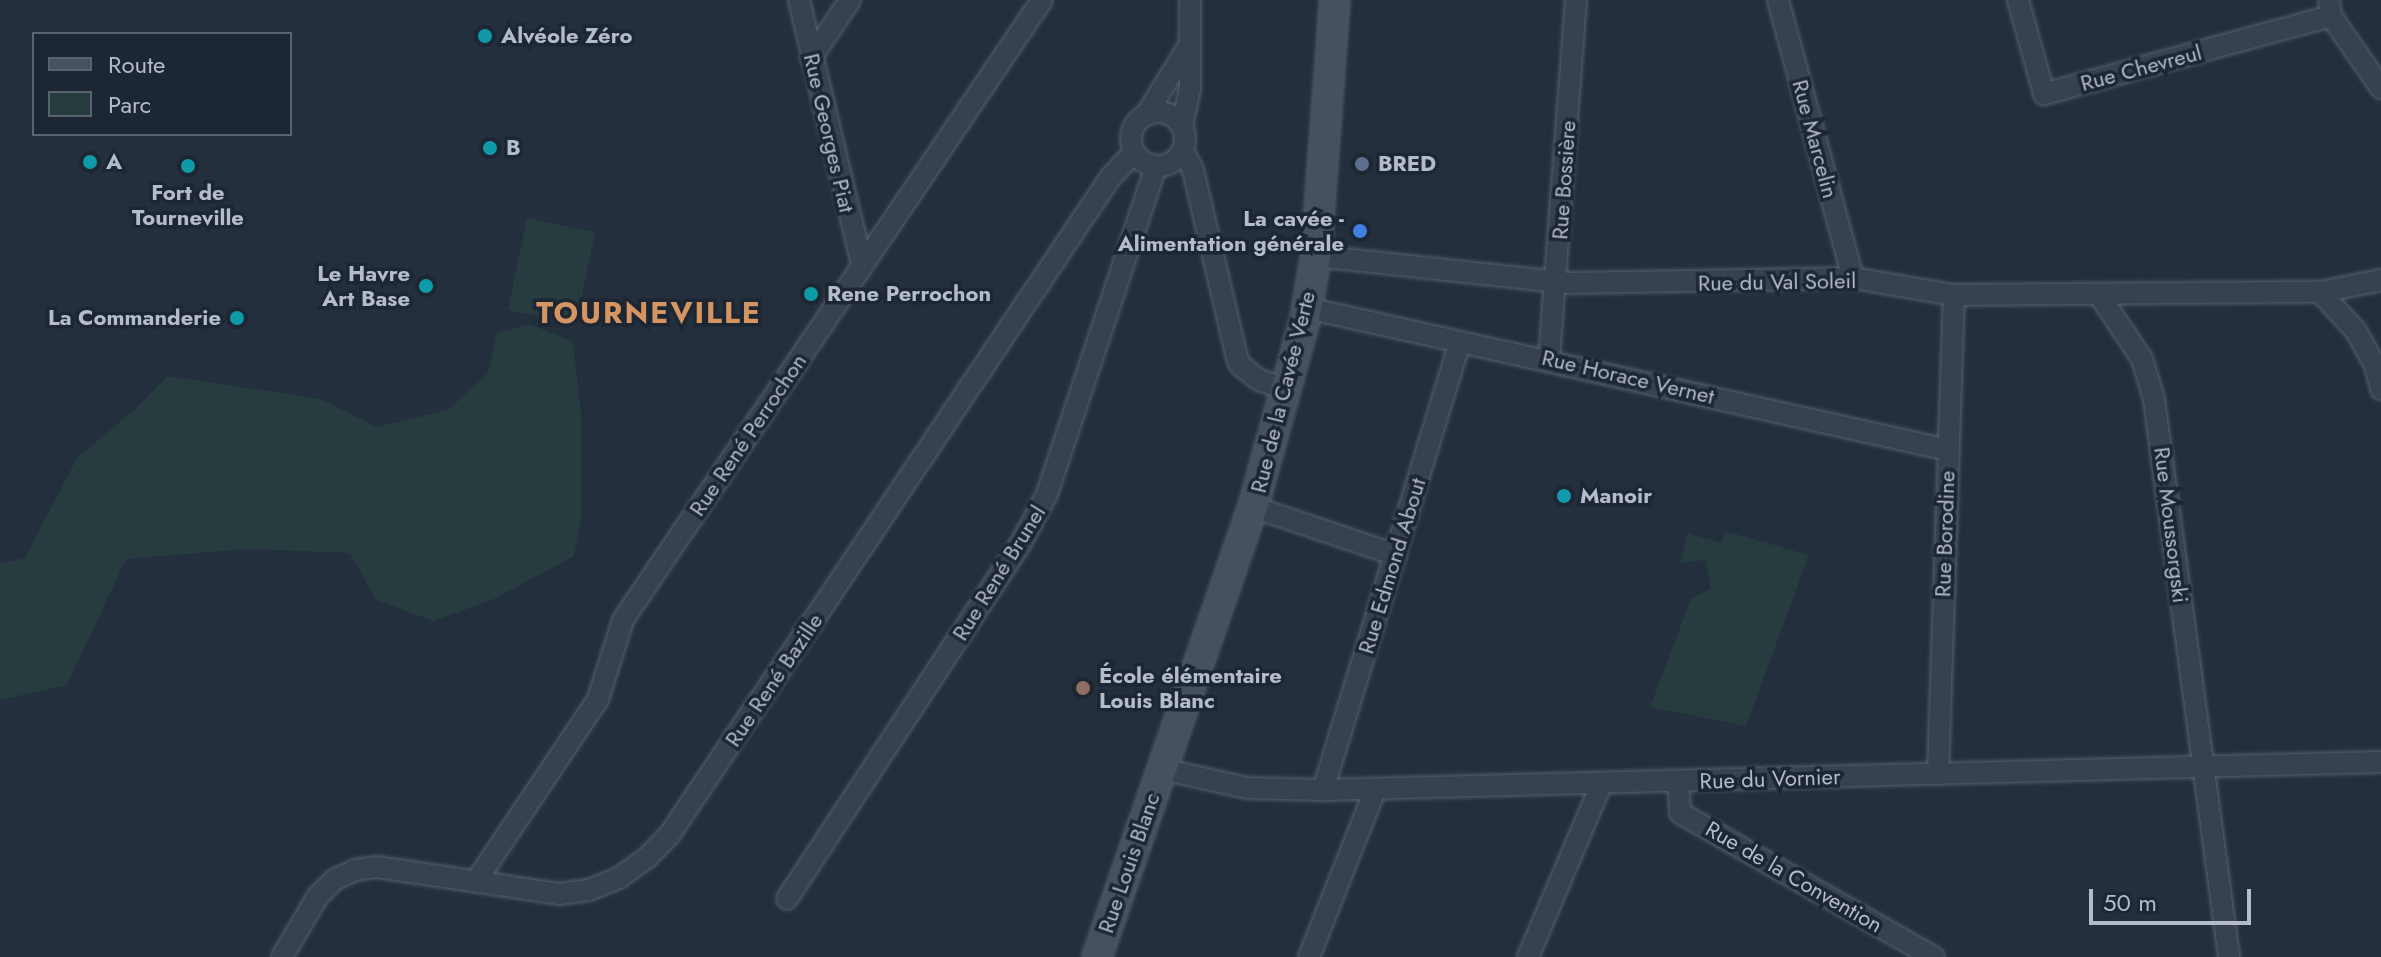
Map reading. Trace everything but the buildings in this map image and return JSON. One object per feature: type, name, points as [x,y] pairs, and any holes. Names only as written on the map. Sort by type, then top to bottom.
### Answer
[{"type":"street","name":"Rue Georges Piat","points":[[799,0],[862,265]]},
{"type":"street","points":[[811,58],[850,0]]},
{"type":"street","name":"Rue René Perrochon","points":[[477,880],[598,699],[623,620],[1042,0]]},
{"type":"street","points":[[1182,126],[1190,89],[1190,0]]},
{"type":"street","name":"Rue de la Cavée Verte","points":[[1162,769],[1253,507],[1307,308],[1316,256],[1335,0]]},
{"type":"street","name":"Rue Bossière","points":[[1549,359],[1576,0]]},
{"type":"street","name":"Rue Marcelin","points":[[1778,0],[1853,278]]},
{"type":"street","name":"Rue Chevreul","points":[[2018,0],[2044,94],[2330,8]]},
{"type":"street","points":[[2330,8],[2379,82]]},
{"type":"street","points":[[1183,151],[1172,163],[1156,167],[1143,162],[1134,152],[1134,127],[1146,115],[1188,47]]},
{"type":"street","points":[[1146,115],[1170,115],[1182,126],[1185,134],[1183,151],[1193,170],[1240,365],[1259,380],[1286,389]]},
{"type":"street","name":"Rue René Bazille","points":[[282,957],[318,896],[334,880],[355,870],[377,867],[559,894],[589,890],[619,878],[670,834],[1110,178],[1134,152]]},
{"type":"street","name":"Rue René Brunel","points":[[787,899],[1022,541],[1047,494],[1156,167]]},
{"type":"street","name":"Rue du Val Soleil","points":[[1316,256],[1556,282],[1638,284],[1853,278],[1954,295],[2320,292],[2381,280]]},
{"type":"street","points":[[2320,292],[2356,331],[2375,365],[2381,389]]},
{"type":"street","name":"Rue Borodine","points":[[1938,774],[1954,295]]},
{"type":"street","name":"Rue Moussorgski","points":[[2100,296],[2142,359],[2154,399],[2229,957]]},
{"type":"street","name":"Rue Horace Vernet","points":[[1307,308],[1549,359],[1948,450]]},
{"type":"street","name":"Rue Edmond About","points":[[1323,790],[1460,342]]},
{"type":"street","points":[[1253,507],[1396,555]]},
{"type":"street","name":"Rue du Vornier","points":[[1162,769],[1247,788],[1375,790],[2381,762]]},
{"type":"street","name":"Rue Louis Blanc","points":[[1097,957],[1162,769]]},
{"type":"street","name":"Rue de la Convention","points":[[1678,782],[1680,813],[1934,957]]},
{"type":"street","points":[[1528,957],[1601,785]]},
{"type":"street","points":[[1309,957],[1375,790]]},
{"type":"green space","points":[[527,218],[595,232],[576,324],[508,310]]},
{"type":"green space","points":[[530,324],[573,342],[581,414],[581,521],[574,556],[492,600],[433,621],[376,600],[350,553],[248,549],[126,559],[67,685],[0,700],[0,564],[25,558],[77,458],[140,405],[167,376],[321,399],[376,427],[448,410],[488,373],[497,333]]},
{"type":"green space","points":[[1725,531],[1809,555],[1746,726],[1650,707],[1691,599],[1711,588],[1705,560],[1680,563],[1688,533],[1721,543]]},
{"type":"place","name":"Alvéole Zéro","points":[[485,36]]},
{"type":"place","name":"B","points":[[490,148]]},
{"type":"place","name":"A","points":[[90,162]]},
{"type":"place","name":"BRED","points":[[1362,164]]},
{"type":"place","name":"Fort de Tourneville","points":[[188,166]]},
{"type":"place","name":"La cavée - Alimentation générale","points":[[1360,231]]},
{"type":"place","name":"Le Havre Art Base","points":[[426,286]]},
{"type":"place","name":"Rene Perrochon","points":[[811,294]]},
{"type":"place","name":"La Commanderie","points":[[237,318]]},
{"type":"place","name":"Manoir","points":[[1564,496]]},
{"type":"place","name":"École élémentaire Louis Blanc","points":[[1083,688]]},
{"type":"district","name":"TOURNEVILLE","points":[[649,313]]}]
